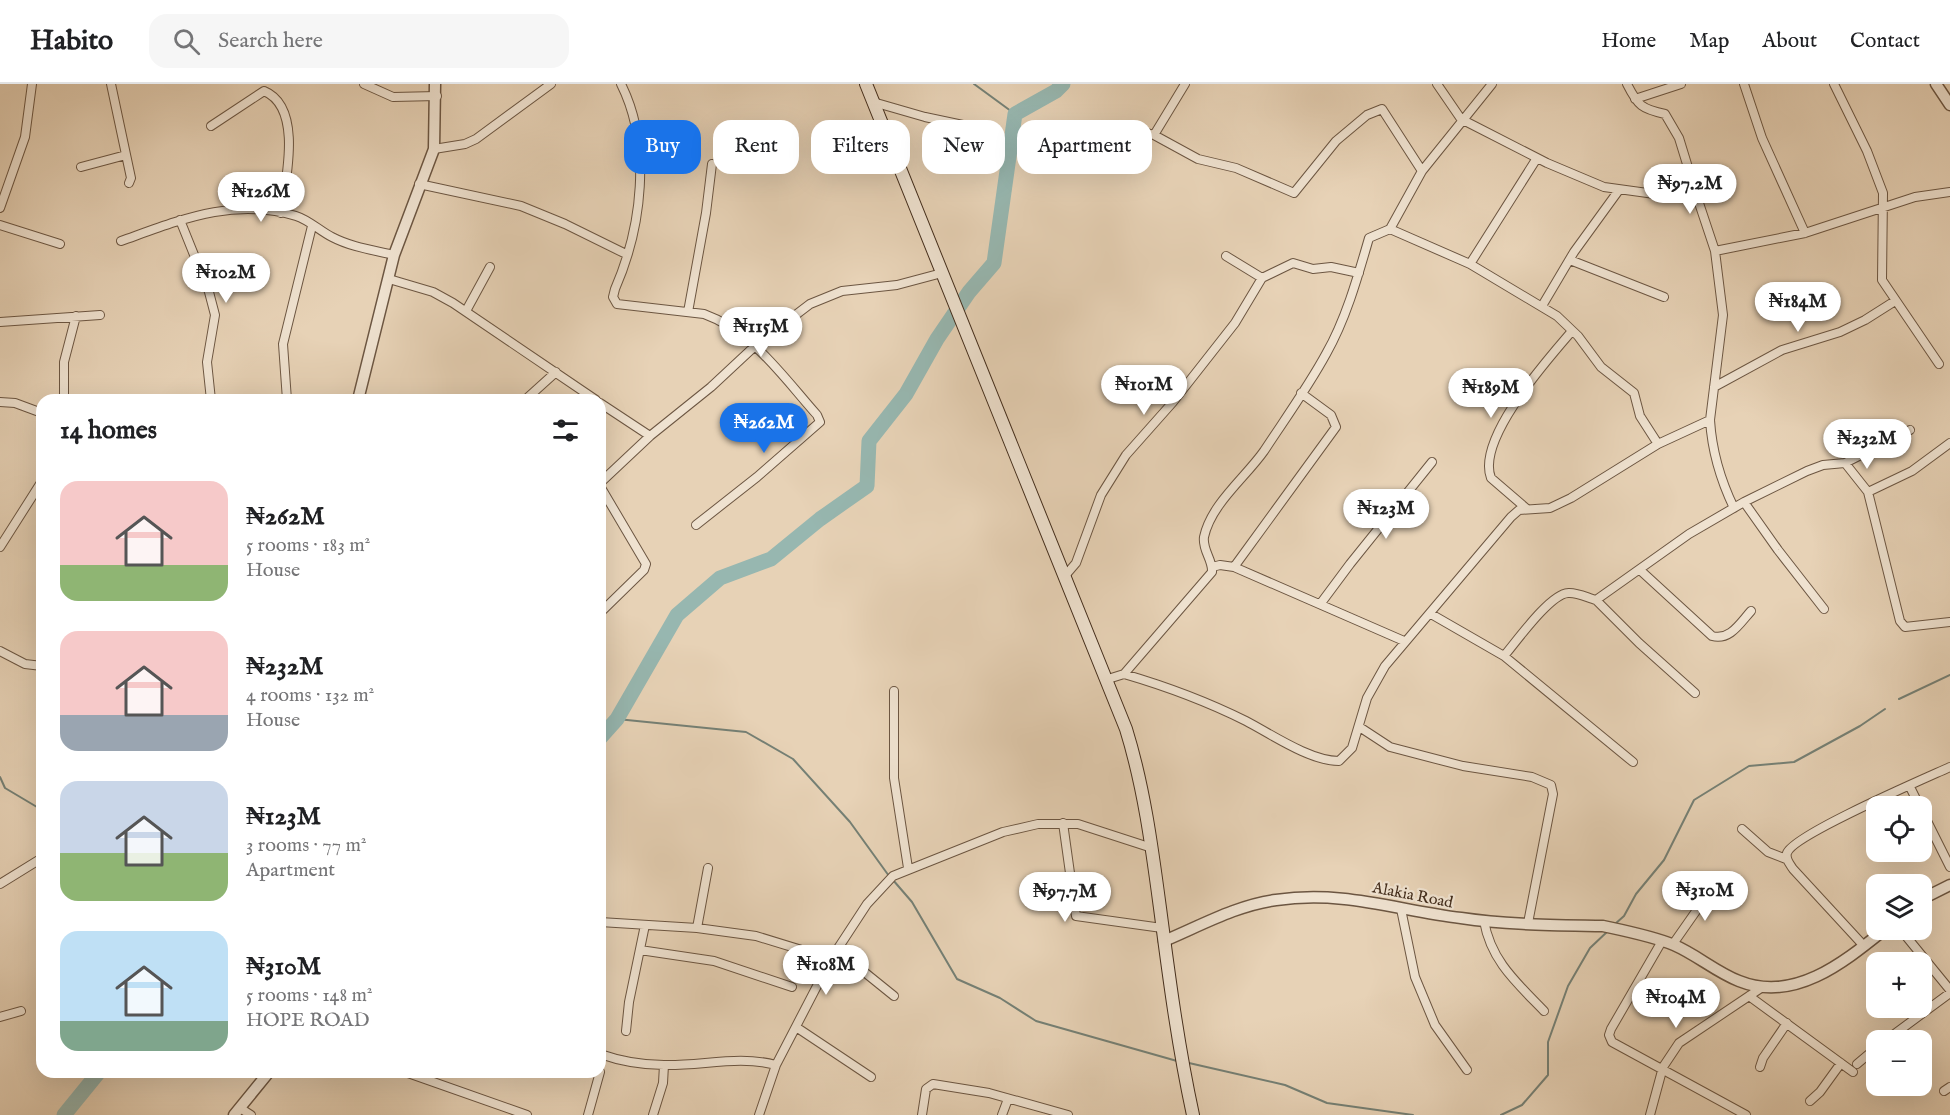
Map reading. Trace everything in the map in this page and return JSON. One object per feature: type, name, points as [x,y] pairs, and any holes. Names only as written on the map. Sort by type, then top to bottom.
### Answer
[{"type":"main road","points":[[866,84],[1064,577],[1108,679],[1132,747],[1152,848],[1181,1061],[1193,1115]]},
{"type":"street","points":[[0,208],[21,153],[32,84]]},
{"type":"street","points":[[111,84],[131,178],[129,183]]},
{"type":"street","points":[[364,84],[393,97],[437,96]]},
{"type":"street","points":[[360,394],[394,255],[434,149],[437,96],[435,84]]},
{"type":"street","points":[[434,149],[465,144],[476,139],[551,84]]},
{"type":"street","points":[[621,84],[632,108],[639,165],[639,210],[613,297],[617,304],[688,312],[717,319],[755,346],[817,415],[820,422],[791,449],[696,525]]},
{"type":"street","points":[[1185,84],[1154,135],[1198,159],[1236,168],[1294,193],[1336,141],[1367,115],[1382,109],[1422,171]]},
{"type":"street","points":[[1437,84],[1461,119],[1587,181],[1619,190],[1698,200]]},
{"type":"street","points":[[1108,679],[1124,674],[1212,573],[1204,542],[1219,507],[1263,452],[1327,353],[1359,273],[1369,238],[1390,229],[1422,171],[1491,84]]},
{"type":"street","points":[[1627,84],[1635,99],[1644,109],[1665,114],[1679,138],[1714,251],[1723,315],[1710,420],[1714,458],[1734,508]]},
{"type":"street","points":[[1635,99],[1681,84]]},
{"type":"street","points":[[1744,84],[1762,138],[1805,233]]},
{"type":"street","points":[[1834,84],[1880,180],[1884,206],[1882,275],[1894,301],[1939,364]]},
{"type":"street","points":[[1936,84],[1950,105]]},
{"type":"street","points":[[211,126],[264,91],[281,102],[286,117],[289,140],[281,213]]},
{"type":"street","points":[[873,102],[939,120]]},
{"type":"street","points":[[81,167],[126,155]]},
{"type":"street","points":[[1470,264],[1537,158]]},
{"type":"street","points":[[688,312],[706,213],[712,164]]},
{"type":"street","points":[[419,184],[521,206],[565,224],[626,254]]},
{"type":"street","points":[[1542,306],[1570,260],[1619,190]]},
{"type":"street","points":[[1714,251],[1805,233],[1915,197],[1950,192]]},
{"type":"street","points":[[121,241],[180,220],[228,208],[246,207],[303,218],[312,226],[342,242],[394,255]]},
{"type":"street","points":[[180,220],[209,292],[215,315],[207,362],[210,394]]},
{"type":"street","points":[[0,225],[60,244]]},
{"type":"street","points":[[287,394],[284,344],[312,226]]},
{"type":"street","points":[[1390,229],[1470,264],[1542,306],[1572,331],[1600,367],[1634,393],[1640,417],[1658,444]]},
{"type":"street","points":[[1226,256],[1262,278]]},
{"type":"street","points":[[1570,260],[1664,297]]},
{"type":"street","points":[[1064,577],[1076,563],[1109,479],[1126,455],[1173,402],[1235,323],[1262,278],[1293,263],[1313,269],[1331,267],[1359,273]]},
{"type":"street","points":[[466,311],[490,267]]},
{"type":"street","points":[[606,478],[650,436],[711,387],[755,346],[792,316],[842,291],[897,285],[942,273]]},
{"type":"street","points":[[389,279],[433,292],[466,311],[587,394]]},
{"type":"street","points":[[1714,387],[1782,350],[1840,332],[1865,320],[1894,301]]},
{"type":"street","points":[[0,322],[100,315]]},
{"type":"street","points":[[64,394],[64,362],[76,316]]},
{"type":"street","points":[[1527,509],[1491,478],[1489,473],[1492,450],[1500,430],[1531,378],[1572,331]]},
{"type":"street","points":[[532,394],[556,372]]},
{"type":"street","points":[[1234,567],[1336,427],[1331,415],[1301,393]]},
{"type":"street","points":[[0,402],[15,403],[36,411]]},
{"type":"street","points":[[606,407],[650,436]]},
{"type":"street","points":[[1124,674],[1157,684],[1244,720],[1283,741],[1332,761],[1345,758],[1353,748],[1361,728],[1367,698],[1385,666],[1404,640],[1431,614],[1497,531],[1520,510],[1550,508],[1571,498],[1658,444],[1710,420]]},
{"type":"street","points":[[1596,600],[1689,534],[1744,502],[1823,465],[1845,463],[1910,430]]},
{"type":"street","points":[[1868,492],[1912,471],[1950,443]]},
{"type":"street","points":[[1322,603],[1350,564],[1432,462]]},
{"type":"street","points":[[1845,463],[1868,492],[1900,621],[1905,627],[1950,621]]},
{"type":"street","points":[[0,547],[36,490]]},
{"type":"street","points":[[606,494],[646,564],[644,570],[606,607]]},
{"type":"street","points":[[1744,502],[1824,609]]},
{"type":"street","points":[[1212,567],[1220,565],[1234,567],[1404,640]]},
{"type":"street","points":[[1640,570],[1712,636],[1721,639],[1727,636],[1751,611]]},
{"type":"street","points":[[1504,656],[1548,605],[1562,594],[1569,593],[1596,600],[1639,643],[1695,693]]},
{"type":"street","points":[[1431,614],[1504,656],[1633,762]]},
{"type":"street","points":[[0,651],[25,664],[36,665]]},
{"type":"street","points":[[894,692],[894,778],[900,872]]},
{"type":"street","points":[[1361,728],[1390,747],[1463,766],[1539,778],[1551,785],[1552,794],[1528,923]]},
{"type":"street","points":[[1786,859],[1787,851],[1815,831],[1950,767]]},
{"type":"street","points":[[1910,787],[1950,867]]},
{"type":"street","points":[[1063,823],[1076,916],[1162,928]]},
{"type":"street","points":[[759,1115],[776,1065],[831,959],[867,904],[900,872],[1003,832],[1038,824],[1063,823],[1089,826],[1152,848]]},
{"type":"street","points":[[1742,829],[1768,852],[1786,859],[1864,946]]},
{"type":"street","points":[[0,884],[36,862]]},
{"type":"street","points":[[697,928],[708,868]]},
{"type":"street","points":[[1715,884],[1668,943],[1610,1035],[1612,1042],[1663,1067],[1746,1115]]},
{"type":"street","points":[[1932,894],[1950,885]]},
{"type":"street","name":"Alakia Road","points":[[1164,941],[1233,912],[1278,899],[1341,897],[1391,904],[1401,909],[1484,921],[1603,926],[1668,943],[1722,973],[1761,988]]},
{"type":"street","points":[[1401,909],[1415,976],[1435,1025],[1467,1070]]},
{"type":"street","points":[[1484,921],[1494,955],[1504,970],[1544,1011]]},
{"type":"street","points":[[606,922],[697,928],[756,936],[831,959]]},
{"type":"street","points":[[626,1031],[628,1002],[645,925]]},
{"type":"street","points":[[1650,1115],[1663,1067],[1679,1043],[1761,988],[1795,984],[1821,976],[1872,940]]},
{"type":"street","points":[[1899,1030],[1950,991],[1909,940]]},
{"type":"street","points":[[640,950],[714,961],[792,987]]},
{"type":"street","points":[[837,950],[894,996]]},
{"type":"street","points":[[1749,996],[1841,1063],[1855,1068],[1866,1058]]},
{"type":"street","points":[[0,1017],[21,1011]]},
{"type":"street","points":[[1760,1067],[1762,1058],[1787,1023]]},
{"type":"street","points":[[796,1027],[871,1077]]},
{"type":"street","points":[[606,1056],[664,1065],[745,1061],[776,1065]]},
{"type":"street","points":[[606,1066],[613,1058]]},
{"type":"street","points":[[1810,1101],[1820,1092],[1841,1063]]},
{"type":"street","points":[[653,1115],[663,1083],[664,1065]]},
{"type":"street","points":[[251,1115],[237,1112],[264,1078]]},
{"type":"street","points":[[422,1078],[527,1115]]},
{"type":"street","points":[[588,1115],[598,1078]]},
{"type":"street","points":[[922,1115],[926,1089],[933,1084],[962,1087],[1068,1115]]},
{"type":"street","points":[[1002,1115],[1008,1099]]},
{"type":"waterway","points":[[974,84],[1015,114]]},
{"type":"waterway","points":[[606,731],[617,719],[677,615],[720,578],[771,559],[820,519],[867,486],[869,441],[906,394],[937,339],[969,292],[994,263],[1015,114],[1056,91],[1063,84]]},
{"type":"waterway","points":[[1899,699],[1950,675]]},
{"type":"waterway","points":[[1615,924],[1624,916],[1636,894],[1664,860],[1694,800],[1749,766],[1794,762],[1860,726],[1885,709]]},
{"type":"waterway","points":[[617,719],[746,732],[793,759],[850,822],[889,876]]},
{"type":"waterway","points":[[0,777],[5,788],[36,806]]},
{"type":"waterway","points":[[893,880],[912,902],[957,979],[1000,998],[1036,1021],[1177,1061]]},
{"type":"waterway","points":[[1501,1115],[1522,1105],[1548,1075],[1548,1042],[1568,986],[1590,948],[1609,930]]},
{"type":"waterway","points":[[1189,1063],[1285,1085],[1327,1103],[1413,1115]]},
{"type":"waterway","points":[[64,1115],[94,1078]]}]
